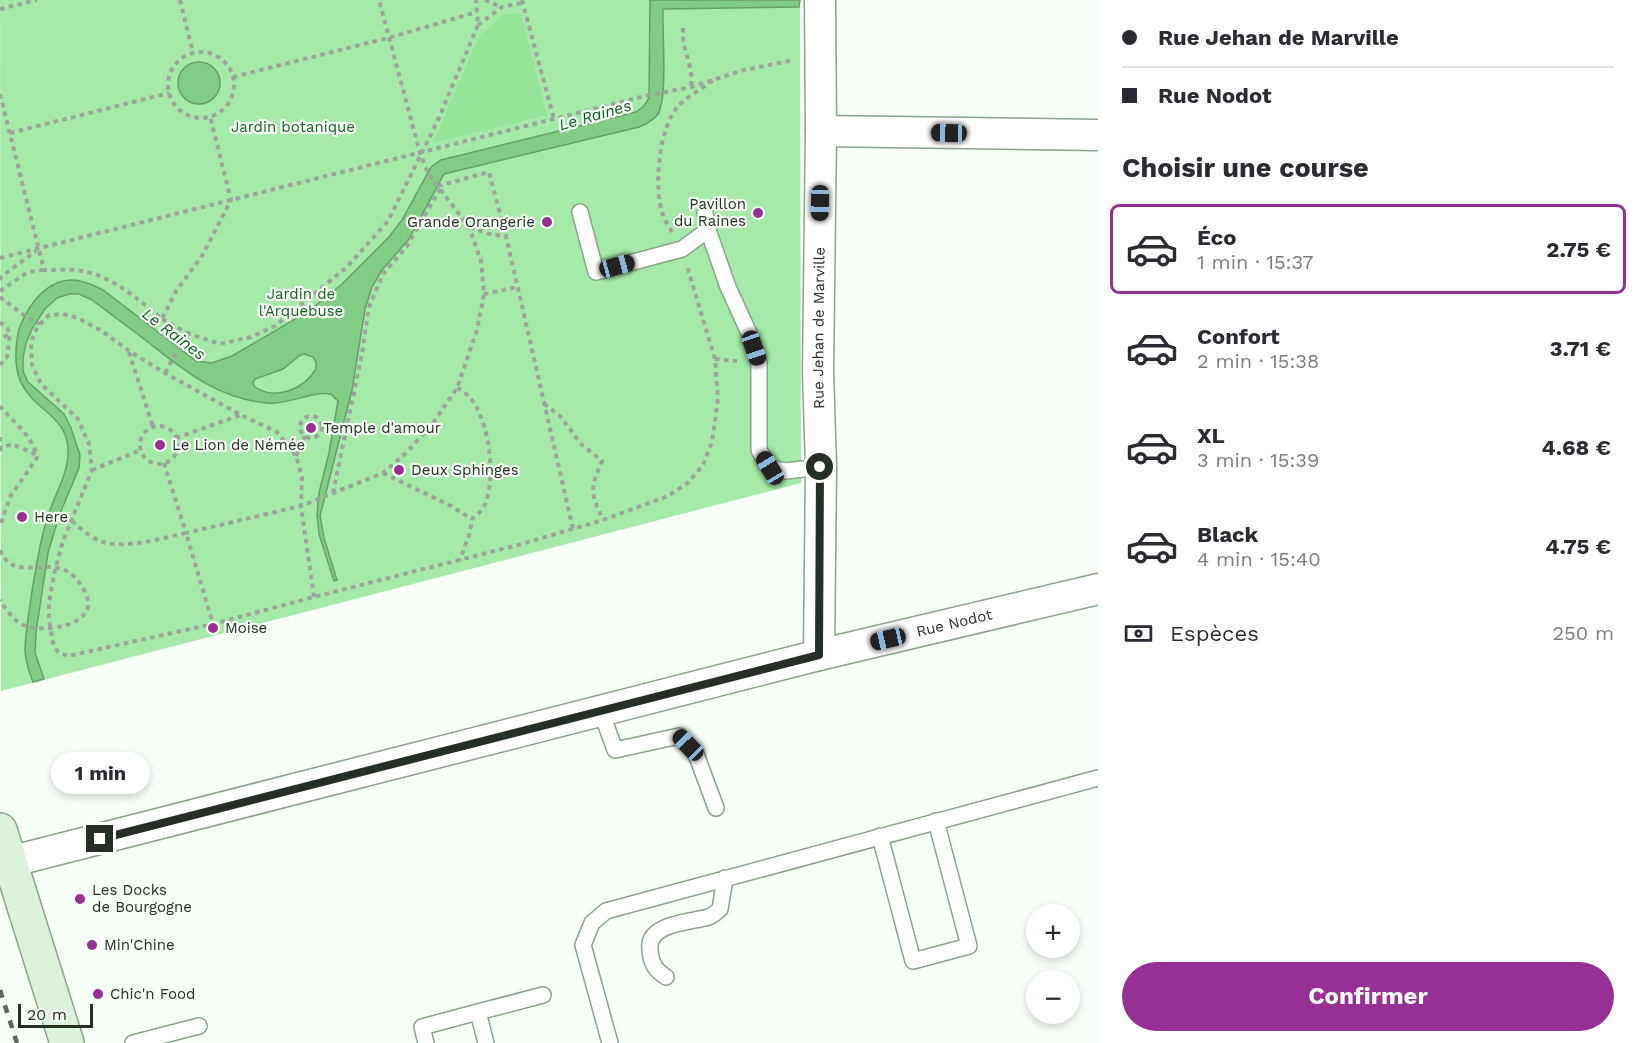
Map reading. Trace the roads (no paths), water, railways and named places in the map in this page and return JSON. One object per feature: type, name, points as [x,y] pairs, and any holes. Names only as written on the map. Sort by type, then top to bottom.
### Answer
[{"type":"main road","points":[[0,830],[67,1043]]},
{"type":"street","name":"Rue Jehan de Marville","points":[[819,655],[820,0]]},
{"type":"street","points":[[821,131],[1098,135]]},
{"type":"street","name":"Rue Nodot","points":[[9,862],[819,655],[1098,589]]},
{"type":"lane","points":[[580,212],[596,272],[682,249],[708,230]]},
{"type":"lane","points":[[705,213],[708,230],[728,287],[749,333],[759,363],[759,450],[770,468],[786,471],[820,467]]},
{"type":"lane","points":[[601,711],[615,750],[679,736],[696,754],[716,808]]},
{"type":"lane","points":[[610,1043],[583,945],[592,923],[606,911],[1098,778]]},
{"type":"lane","points":[[880,836],[913,960],[969,946],[936,821]]},
{"type":"lane","points":[[666,977],[657,970],[651,960],[649,946],[655,934],[674,923],[710,916],[720,909],[725,878]]},
{"type":"lane","points":[[426,1043],[422,1026],[543,995]]},
{"type":"lane","points":[[478,1012],[486,1043]]},
{"type":"lane","points":[[133,1043],[198,1026]]},
{"type":"railway","points":[[0,990],[17,1043]]},
{"type":"place","name":"Pavillon du Raines","points":[[758,213]]},
{"type":"place","name":"Grande Orangerie","points":[[547,222]]},
{"type":"place","name":"Temple d'amour","points":[[311,428]]},
{"type":"place","name":"Le Lion de Némée","points":[[160,445]]},
{"type":"place","name":"Deux Sphinges","points":[[399,470]]},
{"type":"place","name":"Here","points":[[22,517]]},
{"type":"place","name":"Moise","points":[[213,628]]},
{"type":"place","name":"Les Docks de Bourgogne","points":[[80,899]]},
{"type":"place","name":"Min'Chine","points":[[92,945]]},
{"type":"place","name":"Chic'n Food","points":[[98,994]]},
{"type":"water label","name":"Le Raines","points":[[595,115]]},
{"type":"water label","name":"Le Raines","points":[[174,334]]},
{"type":"park label","name":"Jardin botanique","points":[[293,127]]},
{"type":"park label","name":"Jardin de l'Arquebuse","points":[[301,302]]}]
